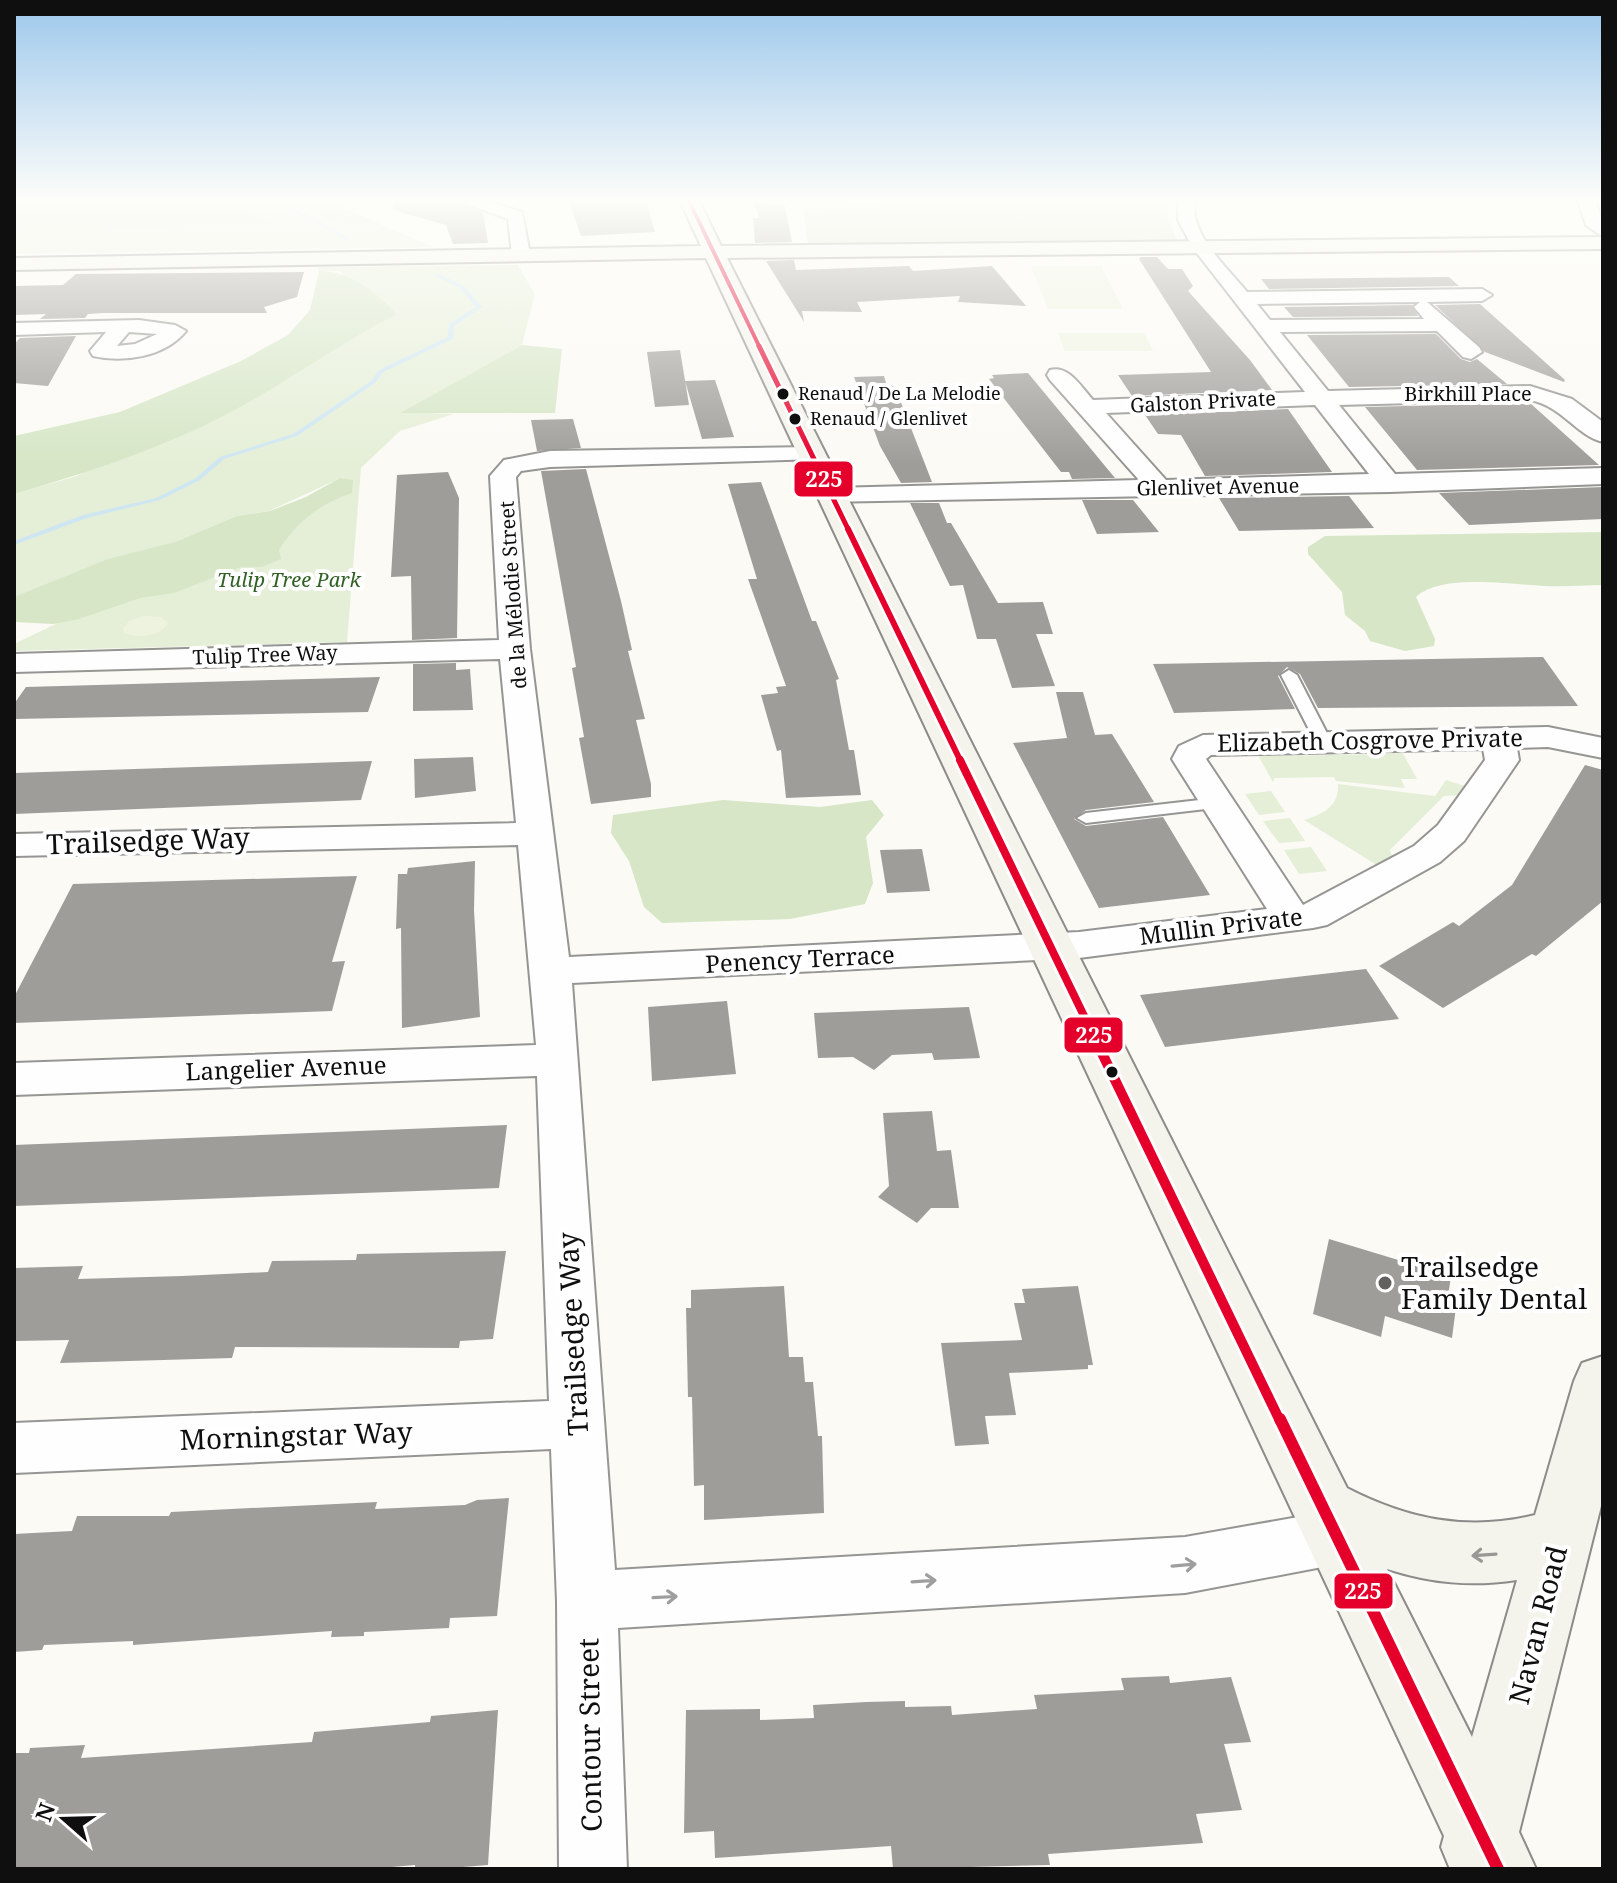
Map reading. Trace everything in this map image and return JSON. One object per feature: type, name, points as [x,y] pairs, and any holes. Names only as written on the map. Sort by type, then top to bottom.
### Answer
[{"type":"street","points":[[731,289],[1048,947],[1331,1523],[1484,1857]]},
{"type":"street","points":[[1234,289],[1390,484]]},
{"type":"street","points":[[1241,298],[1482,295]]},
{"type":"street","points":[[1412,296],[1471,352]]},
{"type":"street","points":[[1263,326],[1443,325]]},
{"type":"street","points":[[14,329],[121,328]]},
{"type":"street","name":"Galston Private","points":[[1058,375],[1160,488]]},
{"type":"street","name":"Birkhill Place","points":[[1319,396],[1534,392],[1568,403],[1603,435]]},
{"type":"street","name":"Galston Private","points":[[1087,407],[1319,396]]},
{"type":"street","name":"de la Mélodie Street","points":[[535,834],[515,649],[503,476],[513,465],[550,459],[810,454]]},
{"type":"street","name":"Glenlivet Avenue","points":[[832,496],[1390,484],[1603,476]]},
{"type":"street","name":"Tulip Tree Way","points":[[14,663],[515,649]]},
{"type":"street","name":"Elizabeth Cosgrove Private","points":[[1293,919],[1189,759],[1191,753],[1203,745],[1548,737],[1603,748]]},
{"type":"street","name":"Mullin Private","points":[[1048,947],[1313,916],[1427,854],[1451,833],[1502,760],[1499,738]]},
{"type":"street","name":"Trailsedge Way","points":[[14,845],[397,834],[535,834],[552,971],[587,1601]]},
{"type":"street","name":"Penency Terrace","points":[[552,971],[1048,947]]},
{"type":"street","name":"Langelier Avenue","points":[[14,1079],[558,1060]]},
{"type":"street","name":"Navan Road","points":[[1484,1857],[1560,1539],[1603,1381]]},
{"type":"street","name":"Morningstar Way","points":[[14,1448],[577,1424]]},
{"type":"street","points":[[587,1601],[1185,1565],[1331,1523],[1362,1530],[1401,1546],[1453,1556],[1522,1550],[1560,1539]]},
{"type":"street","name":"Contour Street","points":[[587,1601],[593,1869]]},
{"type":"lane","points":[[1289,675],[1323,741]]},
{"type":"lane","points":[[1086,818],[1217,803]]},
{"type":"green space","points":[[315,289],[368,289],[397,314],[249,402],[202,426],[122,459],[14,494],[14,436],[120,412],[241,361],[288,335],[310,310]]},
{"type":"green space","name":"Tulip Tree Park","points":[[362,289],[532,289],[535,294],[522,345],[402,412],[454,414],[400,431],[361,468],[347,642],[14,651],[14,644],[260,526],[347,475],[269,511],[237,516],[175,542],[68,575],[29,594],[14,597],[14,494],[77,476],[396,314]]},
{"type":"green space","points":[[1040,289],[1113,289],[1123,309],[1048,309]]},
{"type":"green space","points":[[1058,333],[1144,333],[1153,351],[1065,351]]},
{"type":"green space","points":[[522,345],[562,349],[555,413],[400,413]]},
{"type":"green space","points":[[340,478],[353,480],[352,493],[330,502],[302,522],[279,550],[281,559],[262,567],[241,567],[174,593],[140,598],[79,619],[54,624],[14,622],[14,597],[108,559],[175,542],[237,516],[270,511],[306,497]]},
{"type":"green space","points":[[1603,532],[1603,585],[1478,582],[1442,585],[1416,597],[1435,639],[1434,646],[1405,651],[1370,641],[1365,631],[1345,615],[1342,592],[1308,554],[1308,547],[1325,536]]},
{"type":"green space","points":[[145,616],[161,617],[168,623],[148,636],[124,633],[123,629],[129,621]]},
{"type":"green space","points":[[1393,748],[1400,748],[1417,779],[1401,779],[1405,788],[1336,781],[1334,777],[1275,778],[1273,782],[1255,750],[1273,756],[1386,754]]},
{"type":"green space","points":[[1446,780],[1465,786],[1460,795],[1444,796],[1390,850],[1394,861],[1380,867],[1304,820],[1333,804],[1338,784],[1435,796]]},
{"type":"green space","points":[[1271,791],[1285,812],[1259,815],[1245,794]]},
{"type":"green space","points":[[723,800],[820,807],[872,800],[884,815],[866,837],[873,883],[865,904],[790,919],[662,923],[644,907],[629,861],[611,833],[613,815]]},
{"type":"green space","points":[[1290,818],[1305,841],[1279,843],[1263,821]]},
{"type":"green space","points":[[1311,847],[1327,871],[1299,874],[1284,850]]},
{"type":"building","points":[[14,289],[299,289],[297,297],[264,307],[267,313],[103,313],[88,314],[85,318],[40,319],[46,314],[14,315]]},
{"type":"building","points":[[783,289],[1011,289],[1026,306],[958,302],[960,296],[857,302],[862,312],[802,311],[804,322]]},
{"type":"building","points":[[1158,289],[1190,289],[1188,291],[1250,360],[1272,390],[1132,396],[1118,375],[1211,372]]},
{"type":"building","points":[[1480,304],[1564,382],[1485,352],[1435,305]]},
{"type":"building","points":[[1412,305],[1418,316],[1293,317],[1284,307]]},
{"type":"building","points":[[1436,334],[1461,359],[1470,362],[1477,359],[1507,384],[1349,387],[1307,335]]},
{"type":"building","points":[[76,336],[48,386],[14,383],[14,344],[20,338]]},
{"type":"building","points":[[680,350],[689,405],[655,407],[647,352]]},
{"type":"building","points":[[1028,373],[1115,478],[1072,479],[1069,472],[1061,472],[989,379],[994,378],[992,375]]},
{"type":"building","points":[[884,376],[886,383],[895,387],[932,482],[901,483],[880,446],[854,377]]},
{"type":"building","points":[[715,380],[734,437],[702,439],[685,381]]},
{"type":"building","points":[[1530,403],[1599,465],[1417,470],[1365,407]]},
{"type":"building","points":[[1288,409],[1332,472],[1205,476],[1181,435],[1158,434],[1145,415]]},
{"type":"building","points":[[573,419],[581,448],[537,451],[531,420]]},
{"type":"building","points":[[586,469],[632,650],[628,651],[645,719],[636,720],[651,784],[651,797],[591,804],[579,738],[584,737],[572,668],[576,667],[541,471]]},
{"type":"building","points":[[448,472],[459,498],[457,638],[412,640],[411,576],[391,577],[397,475]]},
{"type":"building","points":[[761,482],[812,621],[816,621],[839,679],[836,680],[849,750],[854,750],[861,795],[786,798],[781,750],[777,751],[761,695],[778,693],[776,687],[786,686],[748,579],[757,579],[728,484]]},
{"type":"building","points":[[1603,487],[1603,519],[1469,525],[1439,493]]},
{"type":"building","points":[[1349,496],[1374,528],[1239,531],[1219,498]]},
{"type":"building","points":[[1082,500],[1133,500],[1159,532],[1097,534]]},
{"type":"building","points":[[910,503],[939,503],[947,523],[951,523],[998,603],[1043,602],[1053,634],[1036,634],[1055,686],[1012,688],[996,639],[977,639],[963,585],[950,586]]},
{"type":"building","points":[[1543,657],[1578,706],[1318,708],[1300,674],[1287,667],[1278,676],[1295,709],[1174,713],[1153,664]]},
{"type":"building","points":[[456,663],[456,670],[470,669],[473,710],[413,711],[413,664]]},
{"type":"building","points":[[380,677],[368,712],[14,719],[14,704],[26,687]]},
{"type":"building","points":[[1056,692],[1083,692],[1095,735],[1112,734],[1154,802],[1086,810],[1074,819],[1086,826],[1163,817],[1210,895],[1099,908],[1013,743],[1067,738]]},
{"type":"building","points":[[473,757],[476,791],[415,798],[414,759]]},
{"type":"building","points":[[372,761],[361,800],[14,814],[14,773]]},
{"type":"building","points":[[1585,765],[1603,770],[1603,901],[1536,956],[1532,954],[1443,1008],[1379,966],[1453,922],[1459,926],[1512,885]]},
{"type":"building","points":[[922,849],[930,891],[887,893],[880,850]]},
{"type":"building","points":[[475,861],[474,910],[480,1017],[402,1028],[401,928],[396,929],[398,874],[407,874],[408,868]]},
{"type":"building","points":[[357,876],[332,962],[345,961],[332,1011],[14,1023],[14,997],[73,884]]},
{"type":"building","points":[[1366,969],[1399,1019],[1165,1047],[1140,995]]},
{"type":"building","points":[[727,1001],[736,1074],[652,1081],[648,1007]]},
{"type":"building","points":[[969,1007],[980,1058],[934,1060],[932,1053],[892,1055],[874,1070],[853,1057],[818,1058],[814,1013]]},
{"type":"building","points":[[932,1111],[937,1151],[951,1150],[959,1208],[931,1208],[917,1223],[878,1197],[889,1186],[883,1113]]},
{"type":"building","points":[[507,1125],[499,1188],[14,1206],[14,1145]]},
{"type":"building","name":"Trailsedge Family Dental","points":[[1329,1239],[1451,1276],[1449,1290],[1458,1292],[1452,1338],[1385,1316],[1381,1337],[1313,1314]]},
{"type":"building","points":[[506,1251],[493,1339],[460,1341],[459,1348],[235,1347],[232,1358],[60,1363],[69,1340],[14,1341],[14,1268],[83,1266],[78,1279],[182,1276],[268,1272],[272,1261],[356,1260],[357,1254]]},
{"type":"building","points":[[784,1286],[789,1357],[803,1357],[805,1382],[813,1382],[818,1436],[822,1436],[824,1513],[704,1520],[704,1485],[694,1486],[692,1397],[688,1397],[686,1308],[691,1308],[691,1290]]},
{"type":"building","points":[[1078,1286],[1093,1365],[1088,1365],[1088,1369],[1009,1373],[1016,1415],[985,1416],[989,1444],[955,1446],[941,1343],[1022,1340],[1014,1303],[1025,1303],[1022,1289]]},
{"type":"building","points":[[509,1498],[497,1616],[450,1618],[449,1628],[364,1632],[364,1636],[331,1637],[332,1631],[133,1645],[133,1641],[44,1645],[42,1650],[14,1652],[14,1534],[72,1531],[77,1516],[169,1516],[171,1512],[377,1502],[375,1509],[465,1505],[477,1500]]},
{"type":"building","points":[[1169,1676],[1170,1683],[1231,1677],[1251,1742],[1224,1744],[1242,1810],[1196,1814],[1203,1843],[1048,1854],[1050,1865],[893,1869],[891,1846],[715,1858],[714,1831],[684,1833],[686,1710],[760,1709],[760,1720],[814,1718],[813,1705],[905,1701],[905,1707],[951,1706],[952,1715],[1037,1709],[1034,1695],[1124,1690],[1121,1678]]},
{"type":"building","points":[[498,1710],[488,1865],[438,1869],[415,1869],[415,1865],[369,1869],[14,1869],[14,1753],[29,1753],[30,1748],[85,1745],[81,1758],[312,1742],[314,1732],[430,1722],[431,1716]]},
{"type":"waterway","points":[[14,543],[85,516],[158,499],[198,479],[222,458],[295,435],[373,382],[381,371],[451,338],[451,325],[479,307],[464,289]]},
{"type":"transit line","name":"225","points":[[732,289],[1498,1869]]},
{"type":"place","name":"Renaud / De La Melodie","points":[[783,394]]},
{"type":"place","name":"Renaud / Glenlivet","points":[[795,419]]},
{"type":"place","name":"Trailsedge Family Dental","points":[[1385,1283]]}]
